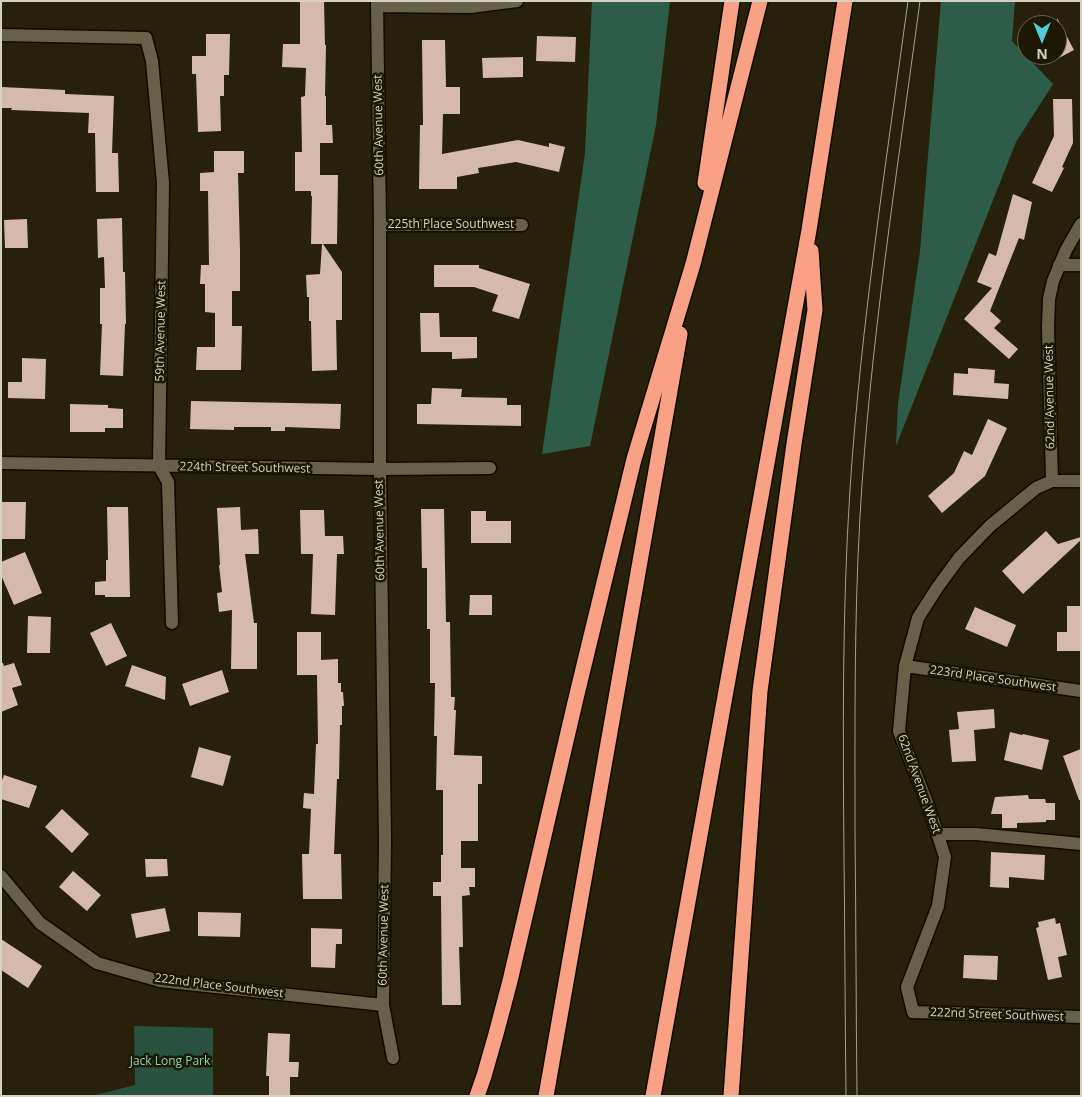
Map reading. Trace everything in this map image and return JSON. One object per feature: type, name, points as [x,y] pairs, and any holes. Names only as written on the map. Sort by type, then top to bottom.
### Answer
[{"type":"highway","points":[[546,1096],[692,264],[732,1]]},
{"type":"highway","points":[[477,1096],[510,981],[634,459],[692,264],[760,1]]},
{"type":"highway","points":[[653,1096],[809,230],[845,1]]},
{"type":"highway","points":[[731,1096],[760,691],[794,444],[816,310],[809,230]]},
{"type":"street","points":[[377,4],[470,7],[517,1]]},
{"type":"street","name":"60th Avenue West","points":[[377,4],[385,841],[383,1005],[393,1058]]},
{"type":"street","name":"59th Avenue West","points":[[1,35],[146,38],[152,62],[163,183],[159,466],[168,482],[172,623]]},
{"type":"street","name":"62nd Avenue West","points":[[913,1012],[907,986],[938,906],[945,857],[930,808],[899,731],[905,666],[918,618],[959,558],[990,526],[1036,488],[1052,481],[1049,298],[1053,280],[1059,266],[1081,224]]},
{"type":"street","name":"225th Place Southwest","points":[[380,225],[522,225]]},
{"type":"street","points":[[1059,266],[1081,266]]},
{"type":"street","name":"224th Street Southwest","points":[[1,463],[380,470],[490,468]]},
{"type":"street","points":[[1052,481],[1081,482]]},
{"type":"street","name":"223rd Place Southwest","points":[[905,666],[1081,691]]},
{"type":"street","points":[[938,834],[976,834],[1081,844]]},
{"type":"street","name":"222nd Place Southwest","points":[[1,876],[40,924],[97,963],[160,981],[383,1005]]},
{"type":"street","name":"222nd Street Southwest","points":[[913,1012],[1081,1017]]},
{"type":"green space","points":[[592,1],[670,1],[656,125],[590,446],[542,454],[585,153]]},
{"type":"green space","points":[[941,1],[1015,1],[1012,41],[1017,46],[1017,65],[1035,65],[1053,84],[1016,142],[896,446],[898,404],[920,251]]},
{"type":"green space","name":"Jack Long Park","points":[[134,1026],[213,1028],[213,1096],[91,1096],[135,1085]]},
{"type":"building","points":[[300,1],[324,1],[326,125],[332,125],[333,143],[320,143],[320,175],[338,175],[337,244],[323,244],[342,272],[342,320],[336,320],[337,370],[312,371],[311,321],[309,321],[309,297],[307,297],[306,275],[320,274],[322,244],[311,244],[311,191],[295,191],[295,152],[302,152],[301,97],[305,96],[306,68],[282,67],[283,44],[300,44]]},
{"type":"building","points":[[206,34],[230,34],[229,75],[224,75],[224,96],[220,96],[221,131],[198,132],[196,74],[192,74],[192,56],[206,56]]},
{"type":"building","points":[[537,36],[576,37],[575,62],[536,61]]},
{"type":"building","points":[[1067,37],[1074,50],[1067,54]]},
{"type":"building","points":[[422,40],[445,40],[446,87],[460,87],[460,114],[443,114],[442,154],[518,140],[549,147],[549,143],[565,147],[559,172],[516,162],[478,168],[479,173],[457,177],[457,189],[419,189],[420,125],[423,125]]},
{"type":"building","points":[[523,57],[523,77],[483,78],[482,58]]},
{"type":"building","points":[[1,87],[65,90],[65,94],[114,96],[112,153],[118,153],[119,192],[96,192],[95,133],[88,133],[89,113],[1,108]]},
{"type":"building","points":[[1053,99],[1072,99],[1073,143],[1062,167],[1064,168],[1052,192],[1032,183],[1054,136]]},
{"type":"building","points":[[214,151],[244,151],[244,173],[238,173],[240,291],[232,291],[232,326],[242,326],[241,370],[196,370],[197,347],[215,347],[215,313],[205,312],[205,284],[200,284],[201,265],[209,265],[208,191],[200,191],[200,173],[214,172]]},
{"type":"building","points":[[1013,194],[1032,202],[1024,240],[1019,238],[990,311],[1001,321],[994,328],[1018,349],[1009,359],[964,319],[992,288],[977,282],[989,253],[996,256]]},
{"type":"building","points":[[122,218],[126,324],[123,376],[100,375],[102,324],[100,324],[100,288],[105,288],[104,257],[98,258],[97,219]]},
{"type":"building","points":[[27,219],[28,248],[5,248],[4,220]]},
{"type":"building","points":[[434,265],[479,265],[479,268],[530,284],[519,319],[492,311],[498,295],[474,287],[434,287]]},
{"type":"building","points":[[420,313],[439,313],[440,337],[477,337],[477,358],[452,359],[452,352],[421,352]]},
{"type":"building","points":[[22,358],[46,359],[45,399],[8,398],[8,382],[22,382]]},
{"type":"building","points":[[968,368],[995,370],[994,383],[1009,384],[1008,399],[953,395],[954,373],[968,374]]},
{"type":"building","points":[[432,388],[462,389],[461,397],[507,398],[507,405],[521,405],[521,426],[417,424],[417,404],[431,404]]},
{"type":"building","points":[[191,401],[341,404],[340,429],[285,427],[285,431],[271,431],[271,427],[234,427],[234,430],[190,429]]},
{"type":"building","points":[[70,404],[108,405],[108,408],[123,409],[123,428],[105,428],[105,432],[70,432]]},
{"type":"building","points":[[988,419],[1007,428],[985,476],[942,513],[928,496],[954,473],[964,451],[972,455]]},
{"type":"building","points":[[1,502],[26,502],[25,539],[1,539]]},
{"type":"building","points":[[107,507],[128,507],[130,597],[95,595],[95,582],[106,581],[106,560],[108,560]]},
{"type":"building","points":[[240,507],[241,530],[258,529],[259,554],[245,554],[254,623],[257,623],[257,669],[231,669],[232,610],[219,612],[217,593],[222,592],[217,508]]},
{"type":"building","points":[[421,509],[444,509],[446,622],[450,622],[451,697],[455,697],[454,710],[456,710],[454,755],[482,756],[482,784],[478,784],[478,841],[461,841],[461,868],[475,868],[475,887],[469,887],[470,895],[462,896],[463,947],[459,947],[461,1005],[442,1005],[441,896],[433,896],[433,882],[441,882],[443,790],[436,790],[437,736],[434,736],[435,683],[430,683],[430,629],[427,629],[427,568],[422,568]]},
{"type":"building","points":[[300,510],[324,510],[325,536],[343,536],[344,554],[337,554],[335,615],[311,614],[313,554],[301,554]]},
{"type":"building","points":[[471,511],[486,511],[486,521],[511,521],[511,543],[471,543]]},
{"type":"building","points":[[1046,531],[1058,544],[1081,537],[1081,540],[1023,594],[1002,571]]},
{"type":"building","points":[[25,552],[42,593],[14,605],[1,575],[1,562]]},
{"type":"building","points":[[470,595],[492,595],[492,615],[469,615]]},
{"type":"building","points":[[1067,606],[1081,606],[1081,651],[1057,651],[1057,632],[1067,632]]},
{"type":"building","points":[[975,607],[1016,625],[1007,647],[965,629]]},
{"type":"building","points":[[28,616],[51,617],[50,653],[27,653]]},
{"type":"building","points":[[111,623],[127,656],[106,666],[90,633]]},
{"type":"building","points":[[297,632],[321,632],[321,660],[338,659],[338,683],[341,683],[344,706],[342,706],[342,725],[340,725],[339,779],[337,779],[334,854],[341,854],[342,899],[303,899],[302,854],[309,854],[311,809],[303,808],[304,793],[314,794],[316,744],[318,744],[317,675],[297,675]]},
{"type":"building","points":[[1,663],[4,666],[14,663],[22,685],[12,688],[18,705],[1,712]]},
{"type":"building","points":[[132,665],[166,677],[165,700],[125,686]]},
{"type":"building","points":[[222,670],[229,692],[190,706],[182,684]]},
{"type":"building","points":[[994,709],[995,728],[974,730],[976,761],[952,762],[949,730],[959,729],[957,712]]},
{"type":"building","points":[[1010,732],[1049,740],[1042,770],[1004,760]]},
{"type":"building","points":[[199,747],[231,756],[223,786],[191,777]]},
{"type":"building","points":[[1081,749],[1081,800],[1079,800],[1063,756]]},
{"type":"building","points":[[4,775],[37,786],[29,808],[1,799],[1,783]]},
{"type":"building","points":[[1028,795],[1029,799],[1045,799],[1046,803],[1055,803],[1055,820],[1017,823],[1017,828],[1002,828],[1002,814],[991,814],[995,797]]},
{"type":"building","points":[[62,809],[89,834],[72,853],[45,827]]},
{"type":"building","points":[[991,852],[1045,855],[1044,880],[1009,877],[1009,888],[990,887]]},
{"type":"building","points":[[145,859],[167,859],[168,876],[146,877]]},
{"type":"building","points":[[73,871],[101,895],[87,911],[59,887]]},
{"type":"building","points":[[165,908],[170,931],[136,938],[131,914]]},
{"type":"building","points":[[198,912],[241,913],[240,937],[198,936]]},
{"type":"building","points":[[1055,918],[1056,924],[1060,923],[1067,955],[1058,957],[1062,977],[1048,980],[1036,928],[1039,927],[1038,922]]},
{"type":"building","points":[[311,928],[342,929],[342,944],[336,944],[335,968],[311,967]]},
{"type":"building","points":[[1,939],[42,966],[28,988],[1,970]]},
{"type":"building","points":[[964,955],[998,956],[997,980],[963,978]]},
{"type":"building","points":[[268,1033],[290,1034],[289,1062],[299,1062],[298,1077],[290,1077],[290,1096],[269,1096],[269,1076],[266,1076]]},
{"type":"tram line","points":[[846,1096],[844,674],[850,489],[867,305],[908,1]]},
{"type":"tram line","points":[[857,1096],[855,713],[860,516],[877,323],[920,1]]}]
